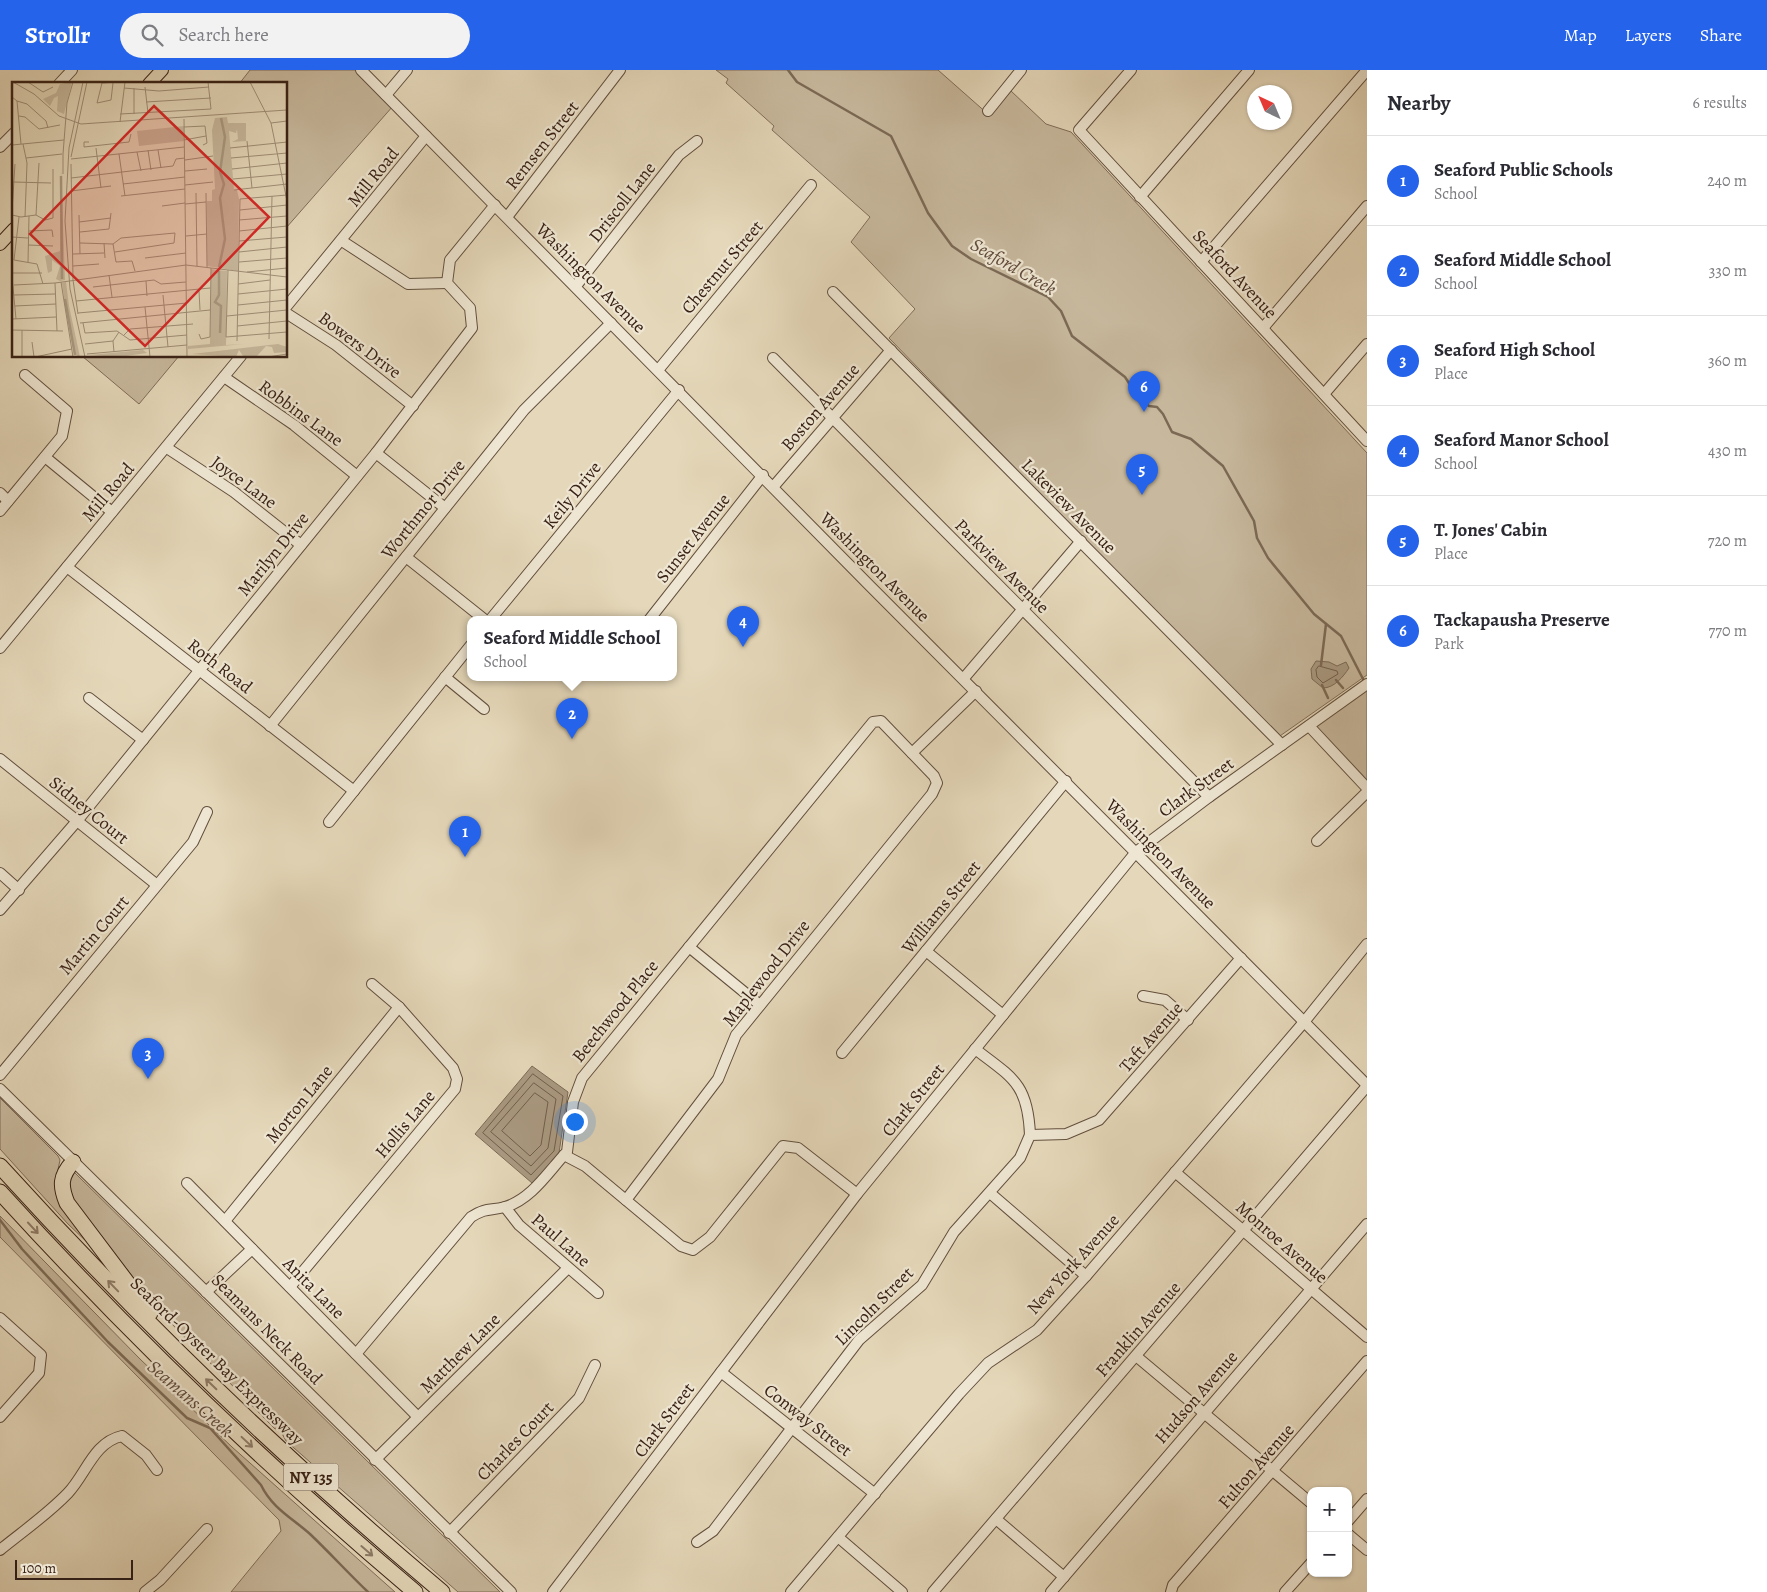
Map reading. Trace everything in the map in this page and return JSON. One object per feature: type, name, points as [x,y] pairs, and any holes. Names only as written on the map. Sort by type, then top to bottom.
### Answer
[{"type":"highway","points":[[73,1162],[62,1179],[62,1191],[67,1202],[184,1357]]},
{"type":"highway","name":"Seaford-Oyster Bay Expressway","points":[[0,1166],[120,1294],[184,1357],[322,1488],[442,1592]]},
{"type":"highway","name":"Seaford-Oyster Bay Expressway","points":[[0,1192],[120,1319],[198,1395],[310,1500],[415,1592]]},
{"type":"main road","points":[[151,82],[162,70]]},
{"type":"main road","points":[[0,244],[12,231]]},
{"type":"street","points":[[61,82],[72,70]]},
{"type":"street","name":"Washington Avenue","points":[[361,70],[680,390],[870,586],[964,678],[1367,1086]]},
{"type":"street","points":[[386,95],[407,70]]},
{"type":"street","name":"Remsen Street","points":[[507,217],[620,70]]},
{"type":"street","points":[[988,111],[1021,70]]},
{"type":"street","name":"Seaford Avenue","points":[[1130,70],[1079,130],[1367,441]]},
{"type":"street","points":[[1140,196],[1249,70]]},
{"type":"street","points":[[1201,262],[1367,70]]},
{"type":"street","points":[[0,146],[12,135]]},
{"type":"street","name":"Mill Road","points":[[288,305],[426,136]]},
{"type":"street","name":"Driscoll Lane","points":[[576,286],[679,155],[696,141]]},
{"type":"street","name":"Chestnut Street","points":[[659,369],[811,185]]},
{"type":"street","points":[[342,241],[408,284],[447,283],[450,260],[495,205]]},
{"type":"street","points":[[1262,328],[1367,206]]},
{"type":"street","name":"Marilyn Drive","points":[[0,910],[78,822],[376,453],[472,328],[470,308],[447,283]]},
{"type":"street","name":"Lakeview Avenue","points":[[833,292],[1282,745]]},
{"type":"street","name":"Bowers Drive","points":[[288,314],[336,344],[413,406]]},
{"type":"street","name":"Worthmor Drive","points":[[270,726],[524,410],[612,322]]},
{"type":"street","points":[[1324,394],[1367,344]]},
{"type":"street","name":"Boston Avenue","points":[[774,486],[891,350]]},
{"type":"street","name":"Mill Road","points":[[0,648],[239,358]]},
{"type":"street","name":"Parkview Avenue","points":[[773,358],[1209,797]]},
{"type":"street","points":[[0,510],[62,436],[67,411],[25,375]]},
{"type":"street","name":"Robbins Lane","points":[[224,378],[294,425],[357,476]]},
{"type":"street","name":"Keily Drive","points":[[493,616],[680,390]]},
{"type":"street","name":"Joyce Lane","points":[[166,448],[234,492],[301,545]]},
{"type":"street","points":[[376,453],[445,508]]},
{"type":"street","points":[[45,457],[112,512]]},
{"type":"street","name":"Sunset Avenue","points":[[651,616],[763,475]]},
{"type":"street","points":[[0,493],[8,500]]},
{"type":"street","points":[[964,678],[1081,541]]},
{"type":"street","points":[[406,557],[480,616]]},
{"type":"street","name":"Roth Road","points":[[67,567],[354,791]]},
{"type":"street","points":[[329,822],[467,650]]},
{"type":"street","points":[[445,677],[484,709]]},
{"type":"street","name":"Clark Street","points":[[553,1592],[858,1194],[1136,852],[1209,797],[1363,687]]},
{"type":"street","points":[[912,753],[976,691]]},
{"type":"street","points":[[89,698],[143,740]]},
{"type":"street","name":"Beechwood Place","points":[[356,1354],[471,1217],[484,1209],[505,1207],[526,1197],[567,1152],[573,1102],[582,1078],[873,722],[881,721],[912,753]]},
{"type":"street","points":[[1309,726],[1367,790],[1317,841]]},
{"type":"street","name":"Maplewood Drive","points":[[626,1200],[718,1079],[736,1035],[932,794],[937,783],[931,772],[912,753]]},
{"type":"street","name":"Sidney Court","points":[[0,759],[157,885]]},
{"type":"street","name":"Williams Street","points":[[842,1053],[1066,781]]},
{"type":"street","name":"Martin Court","points":[[0,1075],[193,842],[207,812]]},
{"type":"street","points":[[0,873],[19,890]]},
{"type":"street","name":"New York Avenue","points":[[791,1592],[988,1362],[1037,1330],[1086,1276],[1304,1022],[1367,944]]},
{"type":"street","points":[[689,947],[760,1005]]},
{"type":"street","points":[[926,952],[1003,1015]]},
{"type":"street","name":"Taft Avenue","points":[[1030,1135],[1066,1134],[1099,1120],[1241,958]]},
{"type":"street","name":"Hollis Lane","points":[[290,1287],[455,1089],[457,1079],[453,1068],[399,1007],[372,984]]},
{"type":"street","points":[[1143,996],[1165,1000],[1188,1020]]},
{"type":"street","name":"Morton Lane","points":[[225,1221],[399,1007]]},
{"type":"street","name":"Lincoln Street","points":[[697,1542],[713,1531],[859,1340],[922,1285],[954,1232],[1020,1158],[1030,1135],[1029,1113],[1024,1095],[1008,1074],[975,1049]]},
{"type":"street","name":"Franklin Avenue","points":[[933,1592],[1367,1086]]},
{"type":"street","name":"Seamans Neck Road","points":[[0,1089],[511,1592]]},
{"type":"street","points":[[564,1155],[585,1166],[681,1246],[693,1250],[710,1237],[783,1146],[798,1148],[858,1194]]},
{"type":"street","name":"Monroe Avenue","points":[[1175,1172],[1367,1337]]},
{"type":"street","name":"Anita Lane","points":[[187,1183],[418,1417]]},
{"type":"street","points":[[990,1193],[1086,1276]]},
{"type":"street","name":"Paul Lane","points":[[505,1207],[519,1225],[598,1293]]},
{"type":"street","name":"Hudson Avenue","points":[[1051,1592],[1367,1224]]},
{"type":"street","points":[[206,1292],[252,1249]]},
{"type":"street","name":"Matthew Lane","points":[[375,1460],[568,1268]]},
{"type":"street","points":[[0,1318],[41,1355],[39,1373],[0,1417]]},
{"type":"street","points":[[1136,1356],[1307,1500]]},
{"type":"street","name":"Fulton Avenue","points":[[1171,1592],[1173,1585],[1367,1361]]},
{"type":"street","name":"Charles Court","points":[[449,1533],[579,1398],[595,1365]]},
{"type":"street","name":"Conway Street","points":[[721,1372],[875,1494]]},
{"type":"street","points":[[0,1550],[68,1493],[86,1465],[110,1438],[122,1436],[146,1455],[157,1470]]},
{"type":"street","points":[[1352,1516],[1367,1499]]},
{"type":"street","points":[[996,1519],[1064,1576]]},
{"type":"street","points":[[145,1592],[160,1580],[207,1528]]},
{"type":"street","points":[[838,1537],[902,1592]]},
{"type":"street","points":[[1352,1537],[1367,1550]]},
{"type":"street","points":[[1286,1592],[1307,1568]]},
{"type":"shaded area","points":[[250,70],[358,70],[393,106],[288,226],[288,82],[241,82]]},
{"type":"shaded area","points":[[716,70],[938,70],[989,115],[1011,91],[1046,124],[1071,132],[1367,453],[1367,675],[1277,738],[889,338],[915,309],[851,242],[870,217],[772,130],[774,126],[726,83],[728,79]]},
{"type":"shaded area","points":[[84,358],[177,358],[139,404]]},
{"type":"shaded area","points":[[1367,690],[1367,784],[1314,728]]},
{"type":"shaded area","points":[[0,1098],[58,1156],[60,1160],[56,1179],[90,1245],[68,1224],[0,1149]]},
{"type":"shaded area","points":[[71,1171],[500,1592],[458,1592],[286,1441],[279,1428],[275,1429],[166,1318],[66,1194]]},
{"type":"shaded area","points":[[0,1216],[140,1359],[232,1447],[395,1592],[231,1592],[281,1531],[279,1520],[0,1237]]},
{"type":"water","points":[[1316,661],[1329,662],[1337,666],[1346,662],[1349,668],[1334,684],[1323,688],[1312,679],[1311,669]]},
{"type":"water","points":[[532,1066],[568,1092],[559,1153],[532,1183],[475,1134]]},
{"type":"waterway","name":"Seaford Creek","points":[[788,70],[797,82],[891,136],[928,213],[952,246],[971,259],[1048,297],[1061,311],[1072,336],[1125,377],[1138,397],[1149,406],[1157,407],[1163,414],[1172,432],[1191,439],[1223,466],[1254,521],[1257,538],[1268,558],[1314,614],[1341,636],[1363,679]]},
{"type":"waterway","points":[[1321,665],[1326,624]]},
{"type":"waterway","points":[[1336,680],[1343,688]]},
{"type":"waterway","points":[[1322,685],[1328,698]]},
{"type":"waterway","name":"Seamans Creek","points":[[0,1220],[22,1249],[108,1342],[187,1418],[210,1428],[261,1485],[271,1500],[310,1534],[368,1592]]},
{"type":"place","name":"Tackapausha Preserve","points":[[1144,412]]},
{"type":"place","name":"T. Jones' Cabin","points":[[1142,495]]},
{"type":"place","name":"Seaford Manor School","points":[[743,647]]},
{"type":"place","name":"Seaford Middle School","points":[[572,739]]},
{"type":"place","name":"Seaford Public Schools","points":[[465,857]]},
{"type":"place","name":"Seaford High School","points":[[148,1079]]}]
